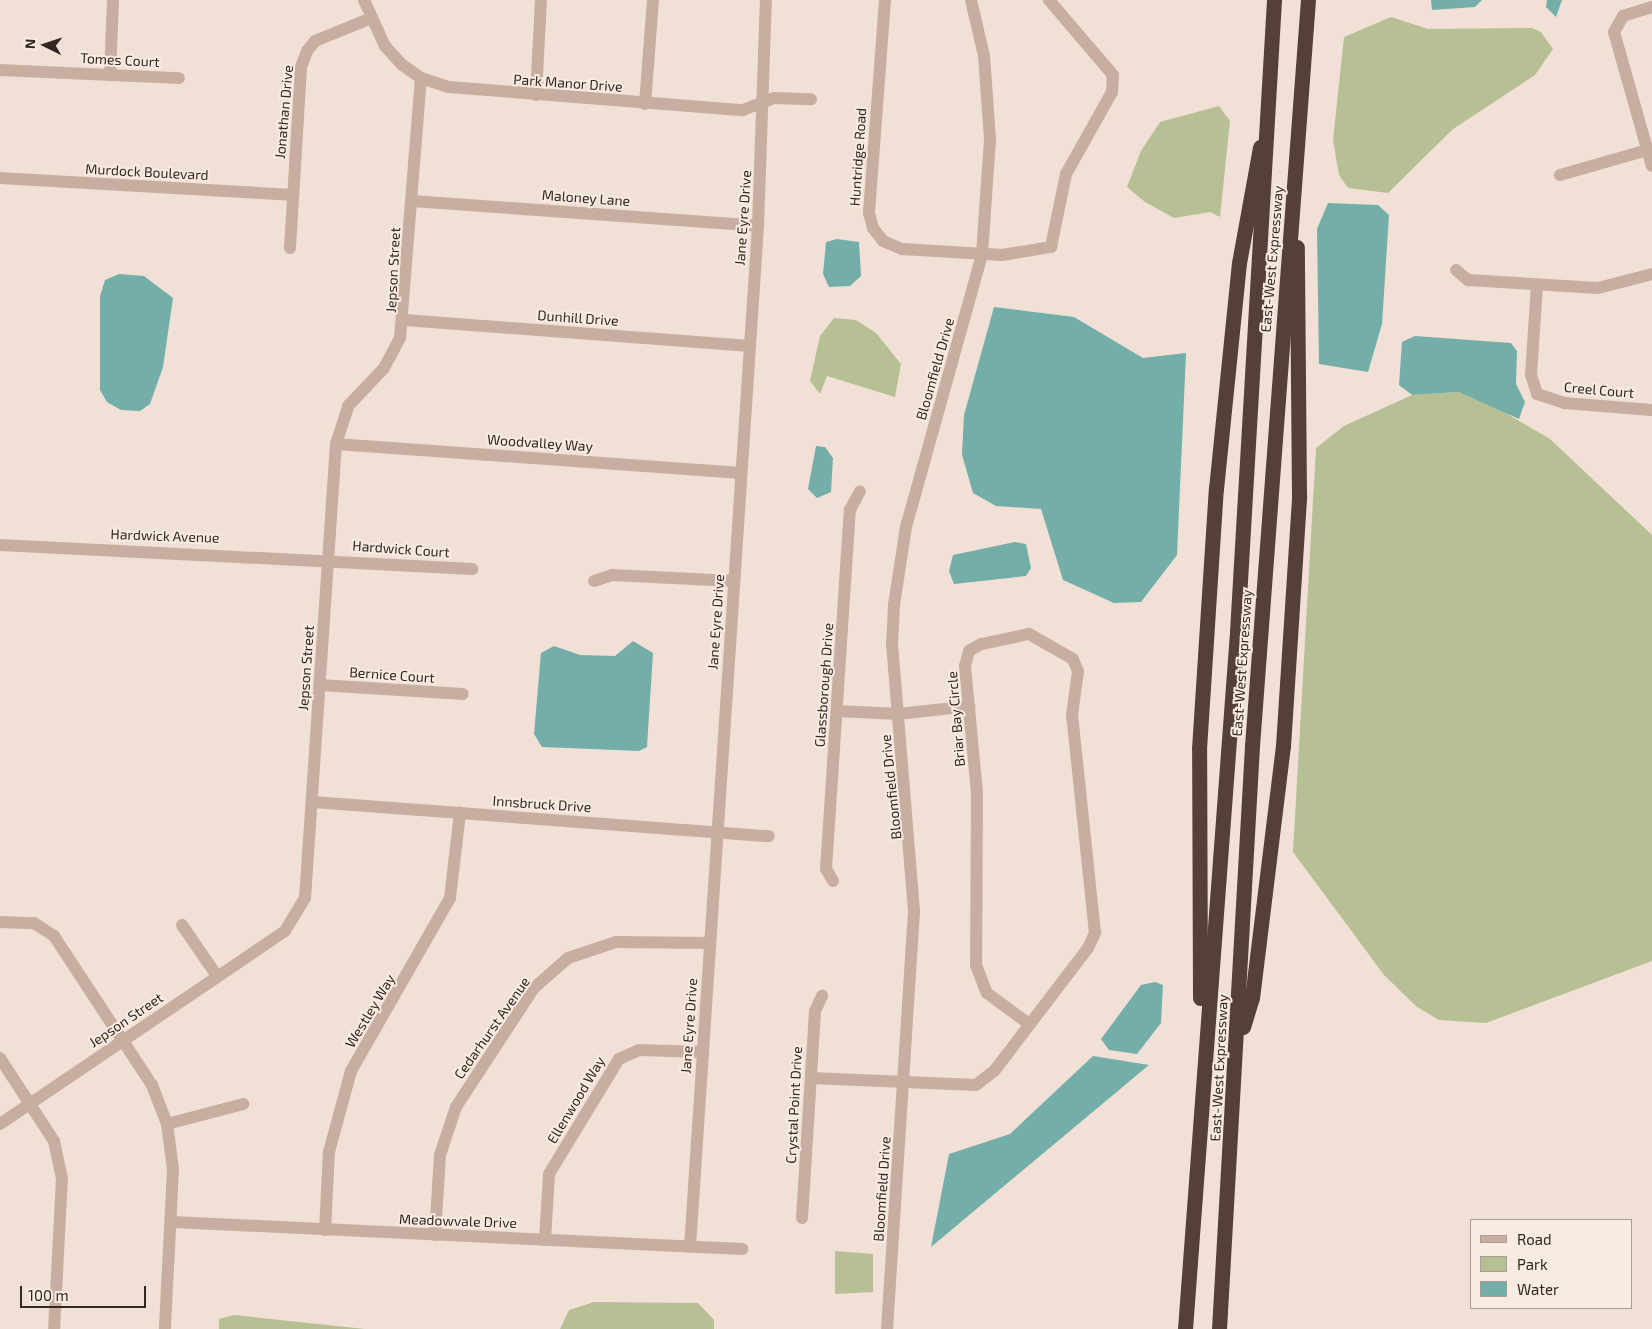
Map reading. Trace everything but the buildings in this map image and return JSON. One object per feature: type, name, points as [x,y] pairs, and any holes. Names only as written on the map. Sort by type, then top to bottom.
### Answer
[{"type":"highway","name":"East-West Expressway","points":[[1185,1329],[1205,1036],[1237,632],[1274,0]]},
{"type":"highway","name":"East-West Expressway","points":[[1219,1329],[1237,1044],[1252,746],[1293,231],[1308,0]]},
{"type":"highway","points":[[1205,1036],[1200,1004],[1199,749],[1216,489],[1239,263],[1253,166],[1266,132]]},
{"type":"highway","points":[[1237,1044],[1252,998],[1283,746],[1299,496],[1298,254],[1293,231]]},
{"type":"street","points":[[110,75],[113,0]]},
{"type":"street","name":"Park Manor Drive","points":[[364,0],[369,18],[385,46],[421,78],[471,91],[744,110],[774,98],[811,99]]},
{"type":"street","points":[[536,96],[541,0]]},
{"type":"street","points":[[646,104],[652,0]]},
{"type":"street","name":"Jane Eyre Drive","points":[[690,1247],[758,226],[766,0]]},
{"type":"street","name":"Huntridge Road","points":[[885,0],[869,213],[873,228],[883,241],[902,249],[982,254]]},
{"type":"street","name":"Bloomfield Drive","points":[[888,1329],[914,875],[892,646],[898,570],[982,254],[990,139],[984,56],[971,0]]},
{"type":"street","points":[[982,254],[1032,253],[1051,247],[1066,174],[1112,92],[1113,75],[1049,0]]},
{"type":"street","points":[[1652,7],[1623,16],[1614,32],[1652,166]]},
{"type":"street","name":"Jonathan Drive","points":[[290,248],[301,68],[307,51],[316,40],[369,18]]},
{"type":"street","name":"Tomes Court","points":[[0,70],[179,78]]},
{"type":"street","name":"Jepson Street","points":[[0,1124],[124,1038],[285,931],[305,898],[336,444],[348,406],[388,361],[405,320],[421,78]]},
{"type":"street","points":[[1560,175],[1648,150]]},
{"type":"street","name":"Murdock Boulevard","points":[[0,178],[293,195]]},
{"type":"street","name":"Maloney Lane","points":[[412,201],[758,226]]},
{"type":"street","points":[[1456,270],[1468,280],[1598,288],[1652,274]]},
{"type":"street","name":"Creel Court","points":[[1538,284],[1531,375],[1537,394],[1564,403],[1652,410]]},
{"type":"street","name":"Dunhill Drive","points":[[405,320],[750,346]]},
{"type":"street","name":"Woodvalley Way","points":[[336,444],[741,472]]},
{"type":"street","name":"Glassborough Drive","points":[[833,881],[826,869],[850,510],[860,491]]},
{"type":"street","name":"Hardwick Avenue","points":[[0,545],[329,559]]},
{"type":"street","name":"Hardwick Court","points":[[329,559],[472,569]]},
{"type":"street","points":[[594,581],[612,574],[733,581]]},
{"type":"street","name":"Briar Bay Circle","points":[[811,1078],[903,1084],[976,1085],[995,1070],[1088,948],[1095,933],[1072,715],[1078,671],[1073,659],[1037,635],[982,644],[969,651],[965,666],[977,792],[979,978],[987,993],[1029,1024]]},
{"type":"street","name":"Bernice Court","points":[[320,685],[463,694]]},
{"type":"street","points":[[837,711],[898,714],[970,706]]},
{"type":"street","name":"Innsbruck Drive","points":[[313,802],[769,836]]},
{"type":"street","name":"Westley Way","points":[[324,1230],[329,1152],[351,1071],[450,898],[460,813]]},
{"type":"street","points":[[0,922],[34,923],[54,936],[124,1038],[152,1085],[167,1124],[173,1169],[173,1222],[165,1329]]},
{"type":"street","points":[[182,925],[217,976]]},
{"type":"street","name":"Cedarhurst Avenue","points":[[435,1235],[440,1155],[456,1107],[534,988],[568,958],[616,942],[710,943]]},
{"type":"street","name":"Crystal Point Drive","points":[[802,1218],[814,1011],[822,996]]},
{"type":"street","name":"Ellenwood Way","points":[[545,1240],[548,1174],[619,1059],[639,1050],[703,1052]]},
{"type":"street","points":[[0,1058],[32,1102],[54,1141],[62,1178],[54,1329]]},
{"type":"street","points":[[167,1124],[243,1104]]},
{"type":"street","name":"Meadowvale Drive","points":[[173,1222],[742,1249]]},
{"type":"green space","points":[[1391,17],[1428,29],[1532,28],[1541,32],[1553,49],[1535,75],[1453,129],[1388,193],[1348,188],[1339,175],[1333,140],[1344,37]]},
{"type":"green space","points":[[1219,106],[1230,121],[1220,217],[1210,212],[1174,218],[1145,202],[1127,187],[1141,151],[1160,122]]},
{"type":"green space","points":[[834,318],[856,320],[876,333],[901,364],[895,397],[827,376],[820,394],[810,381],[820,336]]},
{"type":"green space","points":[[1459,392],[1480,398],[1550,439],[1652,535],[1652,961],[1486,1023],[1439,1020],[1417,1007],[1384,975],[1293,852],[1316,448],[1344,426],[1412,395]]},
{"type":"green space","points":[[835,1251],[873,1254],[873,1292],[835,1294]]},
{"type":"green space","points":[[594,1302],[698,1303],[714,1320],[714,1329],[560,1329],[569,1310]]},
{"type":"green space","points":[[234,1315],[365,1329],[219,1329],[219,1319]]},
{"type":"water","points":[[1431,0],[1482,0],[1475,7],[1432,10]]},
{"type":"water","points":[[1547,0],[1562,0],[1556,17],[1546,7]]},
{"type":"water","points":[[1328,203],[1378,205],[1389,215],[1382,324],[1368,372],[1319,364],[1317,229]]},
{"type":"water","points":[[837,239],[859,242],[861,276],[850,286],[829,287],[823,274],[826,242]]},
{"type":"water","points":[[119,274],[144,276],[173,298],[163,367],[150,404],[140,411],[121,410],[107,402],[100,390],[100,296],[105,280]]},
{"type":"water","points":[[994,307],[1074,317],[1143,358],[1186,353],[1177,555],[1141,602],[1114,603],[1063,580],[1041,509],[996,506],[973,493],[962,455],[964,415]]},
{"type":"water","points":[[1415,336],[1511,343],[1517,351],[1516,384],[1525,402],[1519,419],[1459,392],[1412,395],[1399,385],[1402,342]]},
{"type":"water","points":[[816,446],[825,447],[833,458],[831,492],[817,498],[808,489]]},
{"type":"water","points":[[1015,542],[1026,544],[1031,568],[1026,576],[954,584],[949,571],[953,555]]},
{"type":"water","points":[[633,641],[653,653],[647,747],[639,751],[542,747],[534,734],[541,653],[554,646],[580,655],[615,656]]},
{"type":"water","points":[[1155,982],[1163,985],[1161,1023],[1137,1054],[1109,1050],[1101,1039],[1141,985]]},
{"type":"water","points":[[1093,1056],[1149,1065],[931,1247],[949,1154],[1010,1134]]}]
